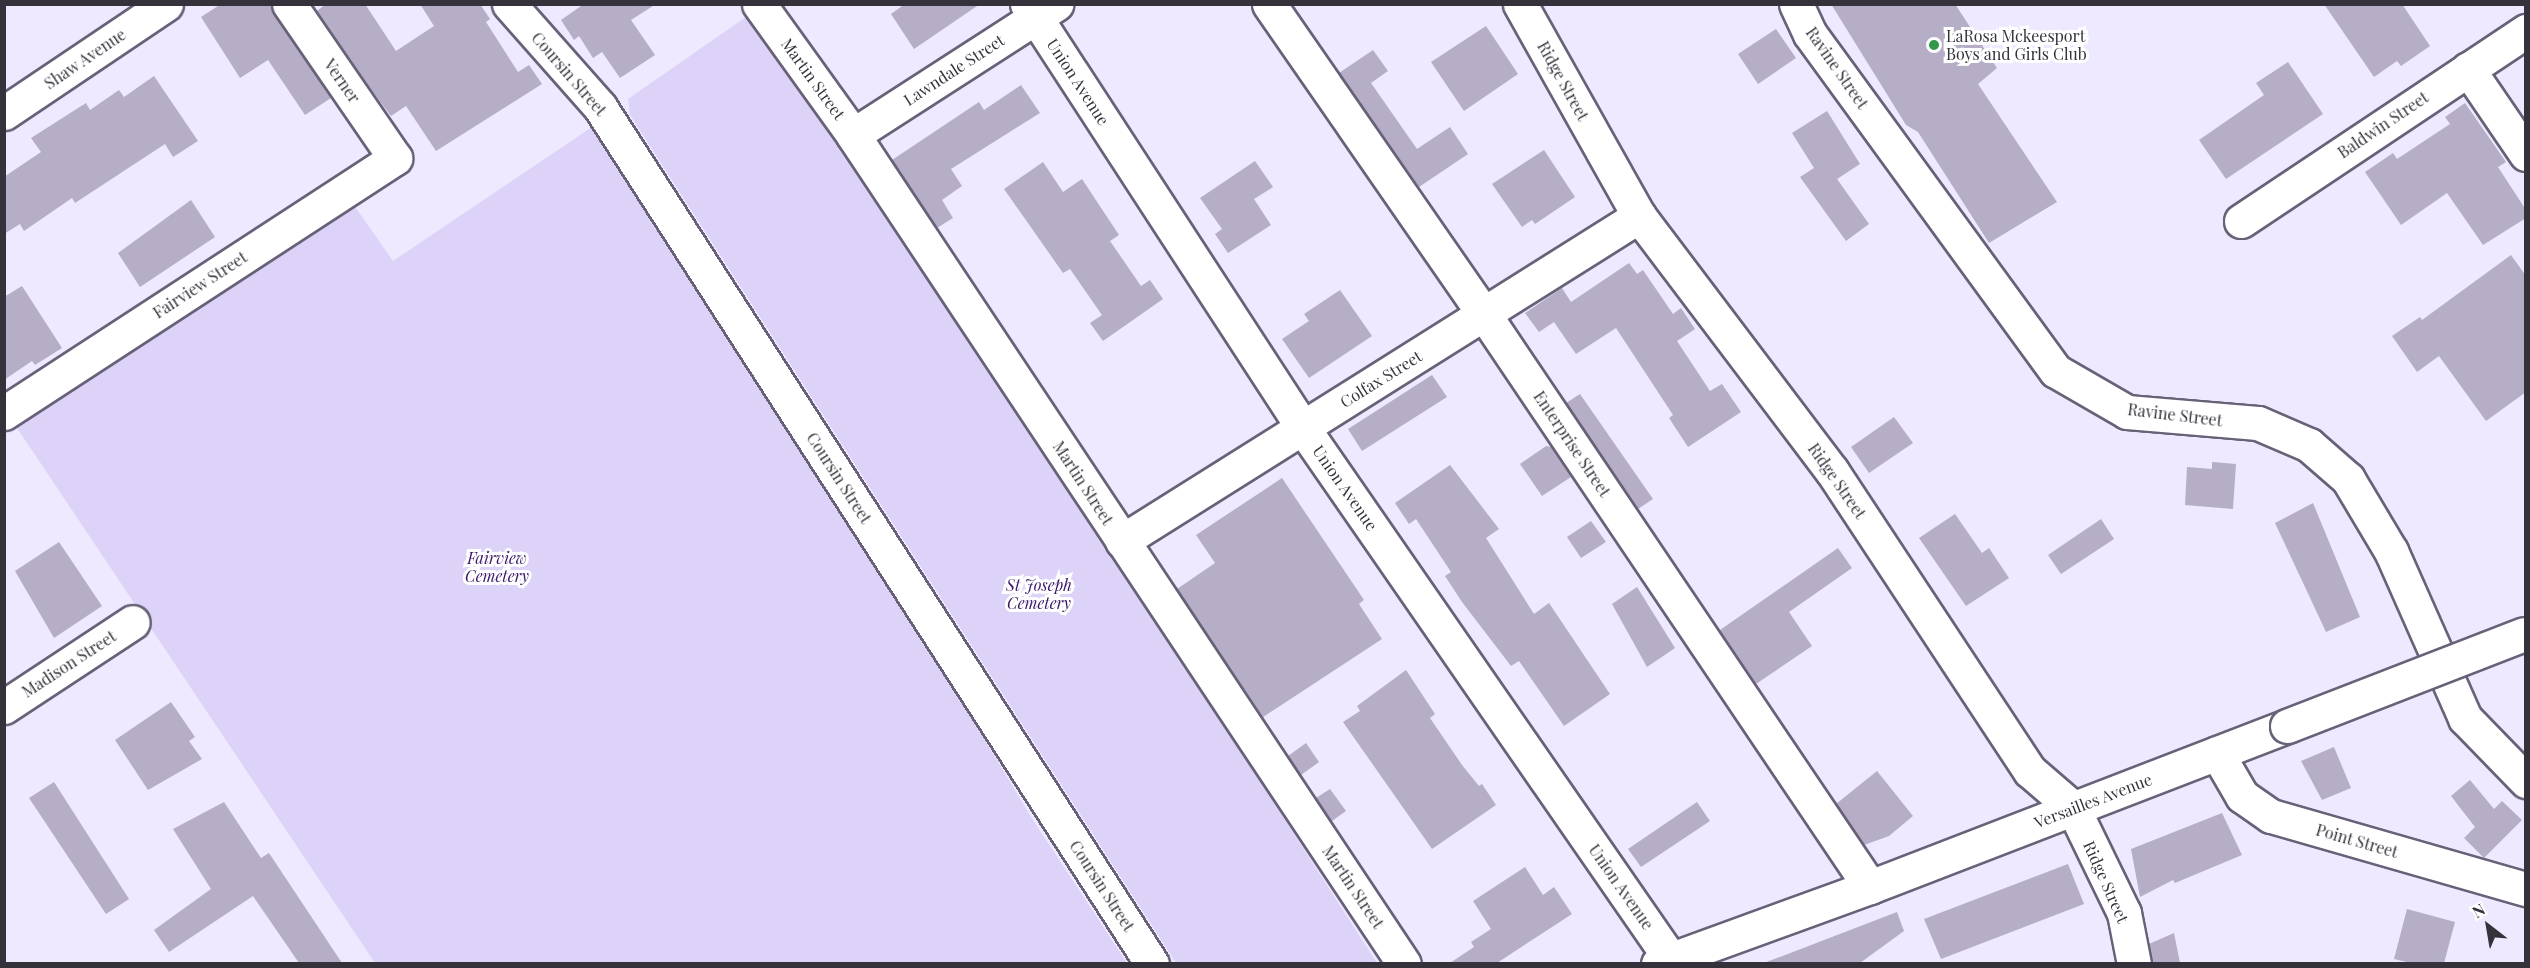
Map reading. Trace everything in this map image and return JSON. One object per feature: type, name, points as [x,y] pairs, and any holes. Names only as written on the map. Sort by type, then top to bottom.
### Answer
[{"type":"street","name":"Shaw Avenue","points":[[4,113],[166,4]]},
{"type":"street","name":"Verner","points":[[289,4],[395,158]]},
{"type":"street","name":"Coursin Street","points":[[509,4],[600,107],[1152,963]]},
{"type":"street","name":"Martin Street","points":[[759,4],[853,135],[1404,963]]},
{"type":"street","name":"Enterprise Street","points":[[1269,4],[1484,314],[1870,887]]},
{"type":"street","name":"Ridge Street","points":[[1520,4],[1639,216],[1832,471],[2031,771],[2073,808],[2124,913],[2134,963]]},
{"type":"street","name":"Ravine Street","points":[[1796,4],[1810,34],[2056,371],[2127,412],[2258,423],[2309,445],[2348,479],[2391,551],[2465,718],[2526,781]]},
{"type":"street","name":"Lawndale Street","points":[[853,135],[1040,9]]},
{"type":"street","name":"Union Avenue","points":[[1040,9],[1303,428],[1667,962]]},
{"type":"street","name":"Baldwin Street","points":[[2241,221],[2526,30]]},
{"type":"street","points":[[2468,69],[2526,154]]},
{"type":"street","name":"Fairview Street","points":[[4,412],[395,158]]},
{"type":"street","name":"Colfax Street","points":[[1122,541],[1639,216]]},
{"type":"street","name":"Madison Street","points":[[4,707],[133,622]]},
{"type":"street","name":"Versailles Avenue","points":[[1667,962],[1870,887],[2525,634]]},
{"type":"street","name":"Point Street","points":[[2217,753],[2242,796],[2271,816],[2526,889]]},
{"type":"green space","name":"St Joseph Cemetery","points":[[753,12],[1108,545],[1377,963],[1176,963],[630,115],[628,99]]},
{"type":"green space","name":"Fairview Cemetery","points":[[595,125],[902,602],[1031,817],[1127,963],[375,963],[13,422],[351,201],[393,261]]},
{"type":"building","points":[[221,4],[269,4],[331,98],[305,115],[268,60],[240,78],[201,17]]},
{"type":"building","points":[[326,4],[365,4],[396,51],[434,26],[420,4],[480,4],[490,19],[486,22],[518,72],[529,65],[542,84],[436,151],[406,106],[391,116],[373,92],[317,11]]},
{"type":"building","points":[[584,4],[656,4],[631,20],[655,55],[620,78],[602,52],[593,58],[579,36],[574,40],[561,20]]},
{"type":"building","points":[[905,4],[980,4],[914,49],[891,14]]},
{"type":"building","points":[[1831,4],[1955,4],[1997,68],[1978,84],[2057,202],[1989,243],[1918,132],[1906,125]]},
{"type":"building","points":[[2324,4],[2402,4],[2430,46],[2401,66],[2397,61],[2374,77]]},
{"type":"building","points":[[1486,26],[1518,74],[1464,111],[1431,62]]},
{"type":"building","points":[[1776,29],[1796,58],[1758,84],[1738,54]]},
{"type":"building","points":[[1373,50],[1388,71],[1371,83],[1417,149],[1450,127],[1468,154],[1419,187],[1339,73]]},
{"type":"building","points":[[2288,62],[2323,114],[2226,179],[2199,140],[2264,95],[2256,83]]},
{"type":"building","points":[[154,76],[198,141],[173,157],[165,144],[75,203],[72,198],[24,231],[20,224],[4,234],[4,177],[41,152],[31,138],[86,103],[90,110],[119,90],[124,97]]},
{"type":"building","points":[[1021,85],[1040,113],[951,169],[962,186],[942,200],[953,218],[937,228],[892,160],[979,102],[984,110]]},
{"type":"building","points":[[2465,103],[2506,162],[2498,167],[2526,210],[2526,218],[2483,245],[2447,193],[2401,225],[2365,172],[2393,153],[2397,159],[2450,124],[2445,117]]},
{"type":"building","points":[[1827,111],[1860,164],[1837,179],[1869,224],[1846,241],[1800,177],[1814,168],[1792,133]]},
{"type":"building","points":[[1544,150],[1575,197],[1535,224],[1532,220],[1522,227],[1492,184]]},
{"type":"building","points":[[1255,161],[1273,187],[1254,199],[1271,225],[1228,253],[1215,234],[1222,229],[1200,198]]},
{"type":"building","points":[[1043,162],[1063,192],[1082,179],[1119,235],[1110,241],[1141,286],[1150,280],[1163,299],[1103,341],[1090,323],[1102,315],[1070,269],[1063,273],[1004,189]]},
{"type":"building","points":[[191,200],[215,237],[140,287],[118,253]]},
{"type":"building","points":[[2511,255],[2526,276],[2526,392],[2486,421],[2439,356],[2417,372],[2392,336],[2420,317],[2422,320]]},
{"type":"building","points":[[1629,263],[1637,274],[1643,270],[1673,314],[1681,308],[1695,329],[1677,341],[1710,391],[1722,384],[1741,412],[1688,447],[1669,418],[1673,415],[1616,328],[1576,354],[1554,322],[1539,332],[1525,313],[1562,288],[1571,302]]},
{"type":"building","points":[[22,286],[62,348],[35,365],[32,361],[4,380],[4,297]]},
{"type":"building","points":[[1340,290],[1372,336],[1309,378],[1282,339],[1309,321],[1304,314]]},
{"type":"building","points":[[1432,375],[1447,397],[1362,451],[1348,429]]},
{"type":"building","points":[[1580,394],[1653,499],[1638,509],[1566,403]]},
{"type":"building","points":[[1894,417],[1913,443],[1869,473],[1851,447]]},
{"type":"building","points":[[1546,446],[1551,447],[1571,477],[1542,496],[1520,464]]},
{"type":"building","points":[[2212,462],[2236,464],[2233,509],[2185,505],[2187,467],[2212,469]]},
{"type":"building","points":[[1450,465],[1499,529],[1486,538],[1534,614],[1549,603],[1610,694],[1564,726],[1519,661],[1511,666],[1462,602],[1445,576],[1451,572],[1416,519],[1409,524],[1395,503]]},
{"type":"building","points":[[1282,478],[1364,600],[1359,604],[1382,639],[1263,717],[1177,589],[1215,563],[1196,535]]},
{"type":"building","points":[[2313,503],[2360,617],[2326,632],[2275,523]]},
{"type":"building","points":[[1955,514],[1982,553],[1989,548],[2009,578],[1966,606],[1919,538]]},
{"type":"building","points":[[2101,519],[2114,539],[2061,574],[2048,555]]},
{"type":"building","points":[[1591,521],[1606,542],[1581,558],[1567,537]]},
{"type":"building","points":[[59,542],[102,606],[54,638],[15,571]]},
{"type":"building","points":[[1838,548],[1852,568],[1789,612],[1812,646],[1756,684],[1720,630]]},
{"type":"building","points":[[1637,587],[1675,648],[1647,667],[1612,604]]},
{"type":"building","points":[[1406,670],[1435,714],[1430,718],[1462,765],[1479,786],[1482,784],[1496,805],[1432,849],[1343,722],[1360,711],[1357,706]]},
{"type":"building","points":[[171,702],[195,737],[189,741],[202,759],[148,790],[115,740]]},
{"type":"building","points":[[1306,743],[1319,762],[1301,775],[1288,756]]},
{"type":"building","points":[[2334,747],[2351,788],[2322,800],[2301,761]]},
{"type":"building","points":[[1877,771],[1913,816],[1889,836],[1864,845],[1836,804]]},
{"type":"building","points":[[2470,780],[2494,809],[2502,801],[2522,820],[2484,858],[2464,838],[2475,827],[2451,796]]},
{"type":"building","points":[[54,782],[129,899],[106,914],[29,798]]},
{"type":"building","points":[[1330,789],[1346,811],[1332,821],[1316,798]]},
{"type":"building","points":[[224,802],[261,858],[269,853],[342,963],[299,963],[253,896],[169,952],[154,930],[211,889],[173,829]]},
{"type":"building","points":[[1697,802],[1710,821],[1641,867],[1628,849]]},
{"type":"building","points":[[2222,813],[2242,855],[2175,883],[2173,880],[2140,897],[2131,849]]},
{"type":"building","points":[[2068,864],[2084,904],[1941,959],[1924,919]]},
{"type":"building","points":[[1525,867],[1543,895],[1554,887],[1572,914],[1497,963],[1450,963],[1474,947],[1471,942],[1491,929],[1473,901]]},
{"type":"building","points":[[2407,909],[2455,922],[2444,963],[2411,963],[2394,959]]},
{"type":"building","points":[[1897,912],[1904,931],[1860,963],[1764,963]]},
{"type":"building","points":[[2174,933],[2180,963],[2152,963],[2149,944]]},
{"type":"place","name":"LaRosa Mckeesport Boys and Girls Club","points":[[1934,45]]}]
